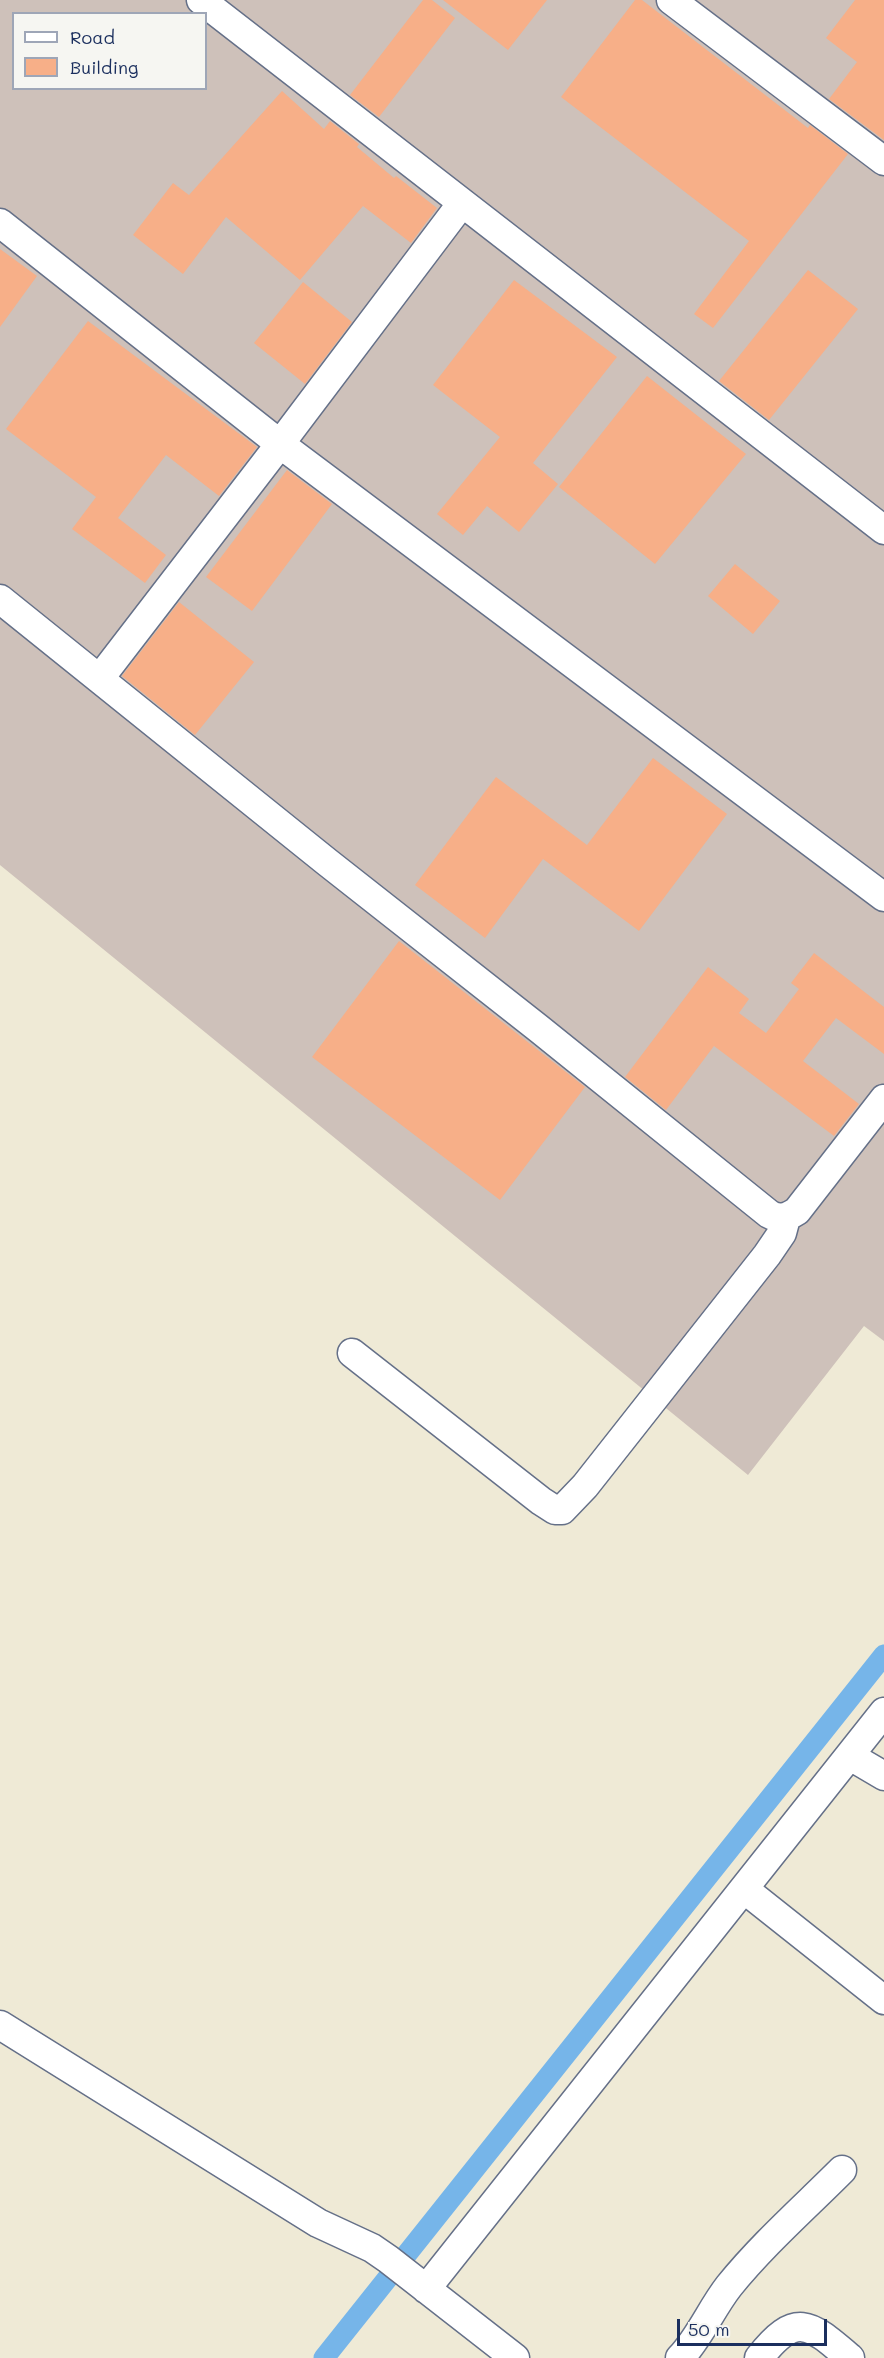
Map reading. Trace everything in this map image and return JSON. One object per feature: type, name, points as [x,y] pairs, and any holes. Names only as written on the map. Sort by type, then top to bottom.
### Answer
[{"type":"street","points":[[201,0],[884,530]]},
{"type":"street","points":[[671,0],[884,161]]},
{"type":"street","points":[[100,678],[462,203]]},
{"type":"street","points":[[0,223],[280,444],[884,897]]},
{"type":"street","points":[[0,599],[769,1214],[777,1218],[786,1218],[797,1211],[884,1099]]},
{"type":"street","points":[[352,1353],[541,1501],[555,1510],[562,1509],[585,1486],[767,1255],[782,1233],[786,1218]]},
{"type":"street","points":[[421,2285],[744,1889],[884,1712]]},
{"type":"street","points":[[850,1756],[884,1776]]},
{"type":"street","points":[[744,1889],[884,2000]]},
{"type":"street","points":[[0,2025],[318,2223],[372,2248],[515,2358]]},
{"type":"street","points":[[680,2358],[692,2346],[728,2287],[766,2244],[842,2170]]},
{"type":"street","points":[[759,2358],[775,2338],[793,2327],[803,2326],[832,2343],[850,2358]]},
{"type":"shaded area","points":[[0,0],[884,0],[884,1341],[864,1326],[748,1475],[0,865]]},
{"type":"building","points":[[423,0],[432,0],[455,18],[379,117],[350,95]]},
{"type":"building","points":[[443,0],[547,0],[508,50]]},
{"type":"building","points":[[635,0],[642,0],[808,128],[810,125],[848,154],[713,328],[694,314],[749,241],[561,97]]},
{"type":"building","points":[[855,0],[884,0],[884,140],[829,99],[857,62],[826,38]]},
{"type":"building","points":[[282,91],[324,129],[330,121],[359,144],[357,147],[394,178],[396,176],[437,208],[411,243],[363,206],[300,280],[226,217],[183,274],[133,235],[173,183],[189,195]]},
{"type":"building","points":[[0,249],[37,276],[0,327]]},
{"type":"building","points":[[808,270],[858,309],[769,420],[719,381]]},
{"type":"building","points":[[514,280],[617,357],[533,463],[558,484],[519,532],[487,506],[463,535],[437,514],[500,437],[433,385]]},
{"type":"building","points":[[303,282],[352,322],[305,384],[254,343]]},
{"type":"building","points":[[88,321],[257,447],[219,496],[166,455],[118,518],[166,555],[145,583],[72,529],[96,497],[6,429]]},
{"type":"building","points":[[647,376],[746,454],[655,564],[559,487]]},
{"type":"building","points":[[287,470],[332,504],[252,611],[206,577]]},
{"type":"building","points":[[735,564],[780,601],[753,634],[708,596]]},
{"type":"building","points":[[179,602],[254,662],[195,735],[122,676]]},
{"type":"building","points":[[653,758],[727,814],[639,931],[543,859],[485,938],[415,885],[496,777],[587,845]]},
{"type":"building","points":[[399,941],[585,1087],[500,1200],[312,1057]]},
{"type":"building","points":[[814,953],[884,1007],[884,1054],[836,1018],[803,1061],[859,1104],[834,1136],[714,1046],[666,1110],[625,1077],[708,967],[749,999],[739,1013],[766,1033],[799,989],[791,983]]},
{"type":"waterway","points":[[324,2358],[884,1655]]}]
